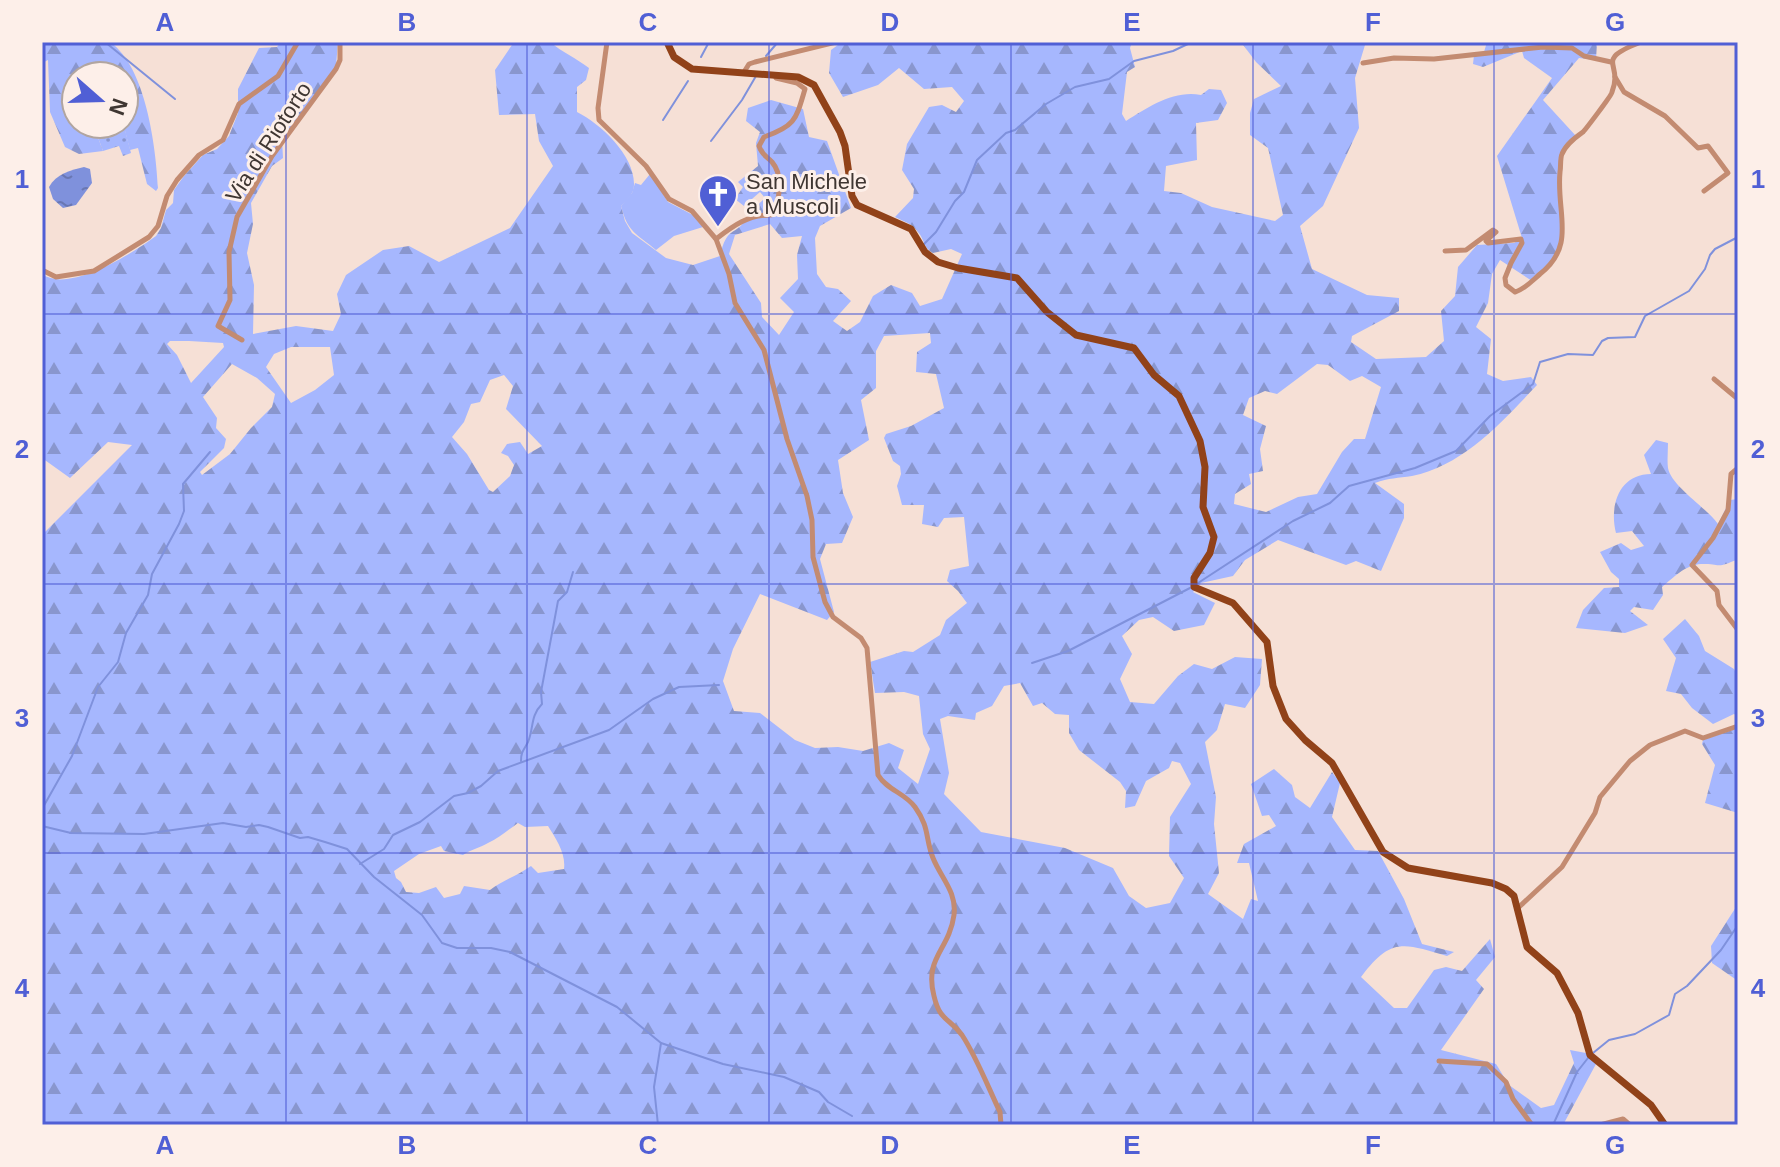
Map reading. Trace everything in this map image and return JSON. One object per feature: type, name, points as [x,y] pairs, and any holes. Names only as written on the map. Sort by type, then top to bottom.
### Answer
[{"type":"main road","points":[[667,42],[674,57],[688,67],[798,77],[814,85],[842,138],[850,191],[857,205],[911,229],[925,252],[938,262],[1017,278],[1047,312],[1076,335],[1134,348],[1154,375],[1179,396],[1200,441],[1205,467],[1203,507],[1214,537],[1213,548],[1194,578],[1194,587],[1233,603],[1267,642],[1273,686],[1286,719],[1332,763],[1383,852],[1408,868],[1503,887],[1514,896],[1527,947],[1557,973],[1578,1013],[1590,1055],[1651,1105],[1665,1125]]},
{"type":"street","points":[[42,270],[56,277],[94,271],[149,237],[158,226],[167,196],[181,174],[202,152],[223,140],[239,104],[275,79],[298,42]]},
{"type":"street","name":"Via di Riotorto","points":[[242,340],[218,326],[230,300],[229,255],[234,226],[272,156],[336,69],[340,60],[340,42]]},
{"type":"street","points":[[607,42],[599,120],[646,166],[669,199],[692,211],[716,239],[729,274],[735,303],[764,350],[787,439],[807,496],[812,520],[813,557],[825,602],[833,617],[857,634],[867,648],[878,775],[884,785],[913,804],[927,826],[933,858],[952,897],[954,912],[948,939],[932,966],[934,1000],[940,1015],[962,1035],[1000,1112],[1001,1125]]},
{"type":"street","points":[[744,72],[749,64],[836,42]]},
{"type":"street","points":[[1445,251],[1466,250],[1493,230],[1496,232],[1486,241],[1488,243],[1521,239],[1522,243],[1505,278],[1506,285],[1515,292],[1553,264],[1563,239],[1559,184],[1562,153],[1585,130],[1611,96],[1614,87],[1611,62],[1617,52],[1641,42]]},
{"type":"street","points":[[1363,63],[1543,47],[1572,48],[1584,56],[1611,62]]},
{"type":"street","points":[[1613,73],[1624,92],[1665,116],[1698,148],[1708,146],[1728,173],[1704,191]]},
{"type":"street","points":[[716,239],[750,217],[771,215],[779,199],[775,168],[764,158],[759,146],[764,137],[795,120],[805,89],[797,83],[760,74]]},
{"type":"street","points":[[1714,379],[1738,399]]},
{"type":"street","points":[[1738,468],[1731,474],[1728,510],[1713,538],[1692,565],[1717,591],[1719,605],[1738,630]]},
{"type":"street","points":[[1519,907],[1562,867],[1595,813],[1600,797],[1630,761],[1646,749],[1688,730],[1703,738],[1738,726]]},
{"type":"street","points":[[1439,1061],[1487,1064],[1506,1082],[1513,1099],[1532,1125]]},
{"type":"street","points":[[1600,1125],[1623,1119],[1630,1125]]},
{"type":"green space","points":[[42,42],[110,42],[126,60],[60,60],[60,135],[50,112],[48,60],[42,63]]},
{"type":"green space","points":[[281,42],[338,42],[336,66],[282,140],[283,158],[272,166],[251,203],[253,224],[247,253],[254,285],[253,334],[296,326],[333,331],[341,314],[337,294],[346,275],[383,250],[409,246],[439,262],[510,228],[553,166],[539,141],[535,114],[499,115],[495,70],[514,42],[550,42],[589,68],[586,80],[577,87],[577,112],[606,133],[629,163],[634,185],[621,206],[625,221],[632,233],[666,258],[693,265],[720,256],[728,235],[743,224],[765,198],[760,192],[744,206],[735,199],[743,187],[738,182],[758,166],[756,143],[760,132],[746,121],[748,108],[771,100],[803,109],[809,137],[827,141],[851,208],[820,226],[815,238],[817,274],[826,287],[838,289],[851,301],[833,321],[847,331],[860,322],[873,296],[891,285],[912,293],[920,306],[942,299],[962,254],[951,249],[933,253],[913,227],[895,217],[913,198],[914,189],[902,170],[907,144],[929,107],[942,105],[956,112],[964,101],[952,87],[924,89],[899,68],[878,85],[843,97],[829,73],[831,50],[842,42],[1132,42],[1130,48],[1135,67],[1127,72],[1122,114],[1126,121],[1171,97],[1201,95],[1209,89],[1221,90],[1227,103],[1218,120],[1196,123],[1197,160],[1166,166],[1164,191],[1181,193],[1212,207],[1275,221],[1283,215],[1268,148],[1250,135],[1250,113],[1254,99],[1281,86],[1241,42],[1395,42],[1390,45],[1365,45],[1355,78],[1359,128],[1323,206],[1300,226],[1312,269],[1367,295],[1399,298],[1399,311],[1352,336],[1351,342],[1376,359],[1426,357],[1444,341],[1441,311],[1455,296],[1458,267],[1477,245],[1514,243],[1522,238],[1497,156],[1552,78],[1524,58],[1522,51],[1483,67],[1473,64],[1474,55],[1484,52],[1487,42],[1597,42],[1596,60],[1579,58],[1543,100],[1576,136],[1562,154],[1559,184],[1563,239],[1553,264],[1532,281],[1500,260],[1492,274],[1488,303],[1476,327],[1491,339],[1487,374],[1503,381],[1531,377],[1537,385],[1481,440],[1449,462],[1412,476],[1375,483],[1404,504],[1404,518],[1381,571],[1356,561],[1346,565],[1278,540],[1245,560],[1233,576],[1201,583],[1193,592],[1215,603],[1204,625],[1174,631],[1153,617],[1139,620],[1122,636],[1132,654],[1120,679],[1130,702],[1154,704],[1178,676],[1194,664],[1212,669],[1235,657],[1262,659],[1260,685],[1245,708],[1225,704],[1217,730],[1205,742],[1216,797],[1214,824],[1219,873],[1208,894],[1243,919],[1251,899],[1258,901],[1249,863],[1237,863],[1244,844],[1276,826],[1269,815],[1262,816],[1251,784],[1274,769],[1292,785],[1295,797],[1310,808],[1332,772],[1340,783],[1332,817],[1355,850],[1378,851],[1404,899],[1422,944],[1454,952],[1447,956],[1408,946],[1390,949],[1361,977],[1394,1008],[1407,1008],[1434,970],[1446,967],[1462,971],[1490,939],[1495,957],[1476,980],[1484,989],[1441,1050],[1496,1064],[1509,1085],[1541,1108],[1554,1105],[1574,1063],[1570,1050],[1586,1053],[1596,1064],[1563,1125],[42,1125],[42,535],[132,445],[108,442],[70,478],[42,458],[42,274],[54,279],[84,275],[117,261],[156,236],[166,210],[173,203],[174,190],[184,176],[203,155],[217,149],[229,136],[238,113],[238,89],[259,48],[277,47]],"holes":[[[770,224],[782,238],[802,236],[797,255],[798,279],[780,298],[794,312],[779,335],[762,317],[761,303],[729,254],[735,235]],[[930,333],[931,343],[917,352],[916,372],[936,374],[944,408],[911,426],[886,434],[884,438],[893,461],[900,466],[897,486],[902,505],[924,505],[922,524],[938,527],[944,518],[964,517],[969,566],[950,570],[947,581],[967,603],[946,620],[940,635],[913,652],[904,651],[870,662],[875,693],[904,692],[919,696],[923,734],[930,749],[918,784],[898,768],[904,750],[889,743],[863,751],[838,747],[815,748],[795,740],[760,713],[734,711],[723,681],[733,649],[760,594],[827,620],[834,612],[820,559],[826,544],[842,543],[853,517],[843,493],[838,460],[869,440],[861,400],[876,388],[876,351],[884,336]],[[170,341],[189,341],[223,343],[224,347],[191,383],[177,355],[167,344]],[[291,347],[330,347],[334,375],[291,403],[266,367],[274,354]],[[232,364],[257,378],[275,394],[272,407],[230,454],[202,475],[200,472],[224,448],[226,439],[216,428],[217,418],[203,397]],[[1317,364],[1328,365],[1350,381],[1362,376],[1381,387],[1365,439],[1354,439],[1342,452],[1317,494],[1298,497],[1266,512],[1234,504],[1235,494],[1251,484],[1249,474],[1263,471],[1260,449],[1266,426],[1243,415],[1249,398],[1265,391],[1277,394]],[[504,375],[513,386],[506,409],[542,446],[528,454],[520,442],[507,444],[501,453],[508,456],[514,465],[510,476],[493,492],[452,437],[464,422],[471,404],[480,402],[490,380]],[[1020,683],[1033,706],[1042,703],[1055,714],[1069,715],[1069,733],[1079,750],[1120,782],[1126,791],[1125,808],[1135,806],[1146,781],[1169,768],[1172,761],[1180,763],[1191,784],[1170,817],[1169,856],[1184,878],[1170,903],[1146,908],[1129,896],[1113,868],[1065,848],[981,832],[944,794],[949,773],[940,719],[948,716],[975,720],[976,713],[992,706],[1004,686]],[[518,823],[525,827],[548,826],[562,852],[564,869],[538,873],[531,866],[490,890],[464,886],[460,894],[444,898],[436,887],[419,893],[406,892],[396,878],[394,871],[419,854],[441,846],[444,851],[463,855],[492,841]]]},
{"type":"green space","points":[[140,88],[155,151],[156,191],[147,184],[138,148],[130,150],[127,140],[140,140]]},
{"type":"green space","points":[[62,140],[99,140],[103,151],[79,154],[65,147]]},
{"type":"green space","points":[[99,140],[128,140],[131,153],[123,156],[119,146],[103,151]]},
{"type":"green space","points":[[650,174],[668,202],[693,215],[703,227],[674,236],[656,250],[630,227],[621,206],[632,193],[635,183],[641,185]]},
{"type":"green space","points":[[1656,440],[1668,443],[1668,468],[1676,482],[1718,524],[1730,500],[1738,499],[1738,559],[1722,565],[1695,565],[1680,572],[1662,587],[1663,595],[1653,610],[1634,607],[1630,611],[1648,625],[1625,633],[1576,628],[1583,610],[1604,588],[1619,587],[1619,579],[1611,572],[1600,552],[1621,543],[1631,550],[1644,546],[1632,531],[1616,533],[1614,512],[1624,486],[1640,475],[1651,474],[1644,455]]},
{"type":"green space","points":[[1685,619],[1699,636],[1705,651],[1734,669],[1738,677],[1738,716],[1734,714],[1713,724],[1692,708],[1681,694],[1666,691],[1676,658],[1663,639]]},
{"type":"green space","points":[[1738,728],[1738,813],[1705,803],[1715,765],[1702,744],[1703,740]]},
{"type":"green space","points":[[1738,904],[1738,981],[1712,963],[1711,946]]},
{"type":"water","points":[[84,167],[90,169],[92,183],[76,205],[63,208],[53,199],[49,187],[60,176]]},
{"type":"waterway","points":[[105,42],[175,99]]},
{"type":"waterway","points":[[701,57],[709,42]]},
{"type":"waterway","points":[[766,56],[778,42]]},
{"type":"waterway","points":[[924,244],[964,192],[977,160],[1006,133],[1015,130],[1046,104],[1075,87],[1109,79],[1134,61],[1173,51],[1192,42]]},
{"type":"waterway","points":[[711,141],[756,76]]},
{"type":"waterway","points":[[663,120],[688,81]]},
{"type":"waterway","points":[[1198,583],[1293,521],[1330,503],[1349,486],[1415,468],[1456,451],[1490,416],[1533,384],[1540,362],[1568,354],[1593,355],[1602,341],[1608,338],[1635,337],[1645,316],[1689,291],[1715,249],[1738,237]]},
{"type":"waterway","points":[[42,809],[72,756],[98,687],[118,662],[126,633],[148,595],[152,574],[179,524],[184,511],[183,484],[210,452]]},
{"type":"waterway","points":[[521,761],[534,718],[542,704],[541,692],[558,601],[567,592],[573,572]]},
{"type":"waterway","points":[[1032,663],[1068,651],[1190,588]]},
{"type":"waterway","points":[[360,864],[384,849],[393,835],[420,822],[454,796],[481,786],[498,771],[609,730],[653,699],[679,687],[719,685]]},
{"type":"waterway","points":[[42,826],[71,833],[144,834],[223,823],[246,827],[259,825],[347,849],[374,877],[422,915],[442,943],[457,948],[491,948],[510,952],[617,1007],[661,1043],[723,1064],[784,1077],[819,1092],[828,1102],[852,1116]]},
{"type":"waterway","points":[[1593,1053],[1609,1040],[1635,1034],[1669,1015],[1675,994],[1687,986],[1721,950],[1738,925]]},
{"type":"waterway","points":[[658,1125],[654,1087],[661,1043]]},
{"type":"waterway","points":[[1553,1125],[1577,1072],[1588,1058]]},
{"type":"place","name":"San Michele a Muscoli","points":[[718,228]]}]
